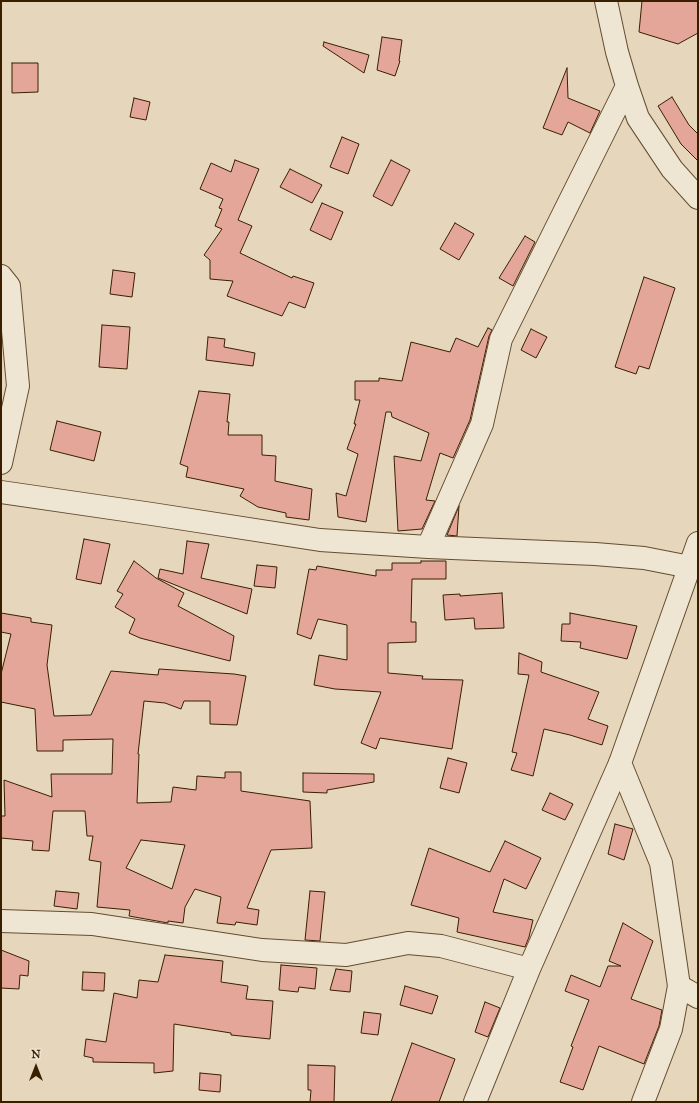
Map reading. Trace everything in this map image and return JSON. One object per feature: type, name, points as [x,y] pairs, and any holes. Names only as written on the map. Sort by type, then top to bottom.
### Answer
[{"type":"street","points":[[606,1],[626,86],[638,118],[672,169],[698,198]]},
{"type":"street","points":[[428,547],[482,424],[501,339],[626,86]]},
{"type":"street","points":[[1,276],[9,286],[18,386],[1,463]]},
{"type":"street","points":[[1,492],[320,540],[428,547],[595,554],[644,558],[695,553],[620,763],[529,969],[474,1102]]},
{"type":"street","points":[[620,763],[661,863],[678,986],[671,1030],[643,1102]]},
{"type":"street","points":[[1,921],[92,924],[262,950],[346,955],[408,943],[441,946],[529,969]]},
{"type":"street","points":[[678,986],[698,997]]},
{"type":"building","points":[[642,1],[698,1],[698,33],[678,44],[639,32]]},
{"type":"building","points":[[382,37],[402,40],[400,61],[395,76],[377,70]]},
{"type":"building","points":[[324,42],[369,55],[364,73],[323,46]]},
{"type":"building","points":[[12,63],[38,63],[38,92],[12,93]]},
{"type":"building","points":[[567,68],[568,98],[600,111],[590,133],[568,122],[562,135],[543,128]]},
{"type":"building","points":[[672,97],[689,125],[698,134],[698,161],[681,144],[658,106]]},
{"type":"building","points":[[134,98],[150,102],[146,120],[130,117]]},
{"type":"building","points":[[342,137],[359,144],[348,174],[330,167]]},
{"type":"building","points":[[235,160],[259,169],[238,220],[252,226],[240,253],[292,278],[293,276],[314,283],[305,308],[289,302],[282,316],[227,296],[233,281],[210,279],[210,260],[204,255],[222,229],[215,226],[222,209],[219,208],[223,199],[200,189],[211,163],[231,172]]},
{"type":"building","points":[[391,160],[410,170],[392,206],[373,196]]},
{"type":"building","points":[[290,169],[322,185],[312,203],[280,187]]},
{"type":"building","points":[[322,203],[343,212],[331,240],[310,230]]},
{"type":"building","points":[[455,223],[474,234],[459,260],[440,249]]},
{"type":"building","points":[[525,236],[535,242],[513,286],[499,278]]},
{"type":"building","points":[[113,270],[135,273],[132,297],[110,294]]},
{"type":"building","points":[[644,277],[675,288],[649,369],[639,366],[636,374],[615,367]]},
{"type":"building","points":[[102,325],[130,327],[127,369],[99,367]]},
{"type":"building","points":[[488,328],[492,330],[489,336],[470,420],[453,458],[440,453],[426,500],[435,501],[422,529],[398,531],[394,456],[421,461],[429,433],[392,417],[391,412],[386,412],[366,522],[338,517],[336,493],[346,496],[358,454],[347,449],[356,424],[354,424],[360,400],[355,400],[355,381],[379,381],[379,378],[402,381],[411,342],[450,352],[456,338],[478,347]]},
{"type":"building","points":[[531,329],[547,337],[536,358],[521,350]]},
{"type":"building","points":[[208,337],[225,339],[224,347],[255,353],[253,366],[206,360]]},
{"type":"building","points":[[199,391],[230,394],[227,422],[229,422],[228,435],[262,435],[262,455],[276,456],[275,481],[312,489],[309,520],[286,517],[286,513],[258,507],[240,496],[244,489],[186,477],[188,467],[180,464]]},
{"type":"building","points":[[57,421],[101,432],[94,461],[50,450]]},
{"type":"building","points":[[459,506],[457,536],[447,535]]},
{"type":"building","points":[[84,539],[110,544],[101,584],[76,579]]},
{"type":"building","points":[[187,541],[209,544],[201,578],[252,589],[247,614],[158,578],[160,569],[183,574]]},
{"type":"building","points":[[134,561],[156,578],[184,593],[178,606],[234,636],[230,661],[140,638],[129,633],[135,619],[115,607],[123,594],[117,591]]},
{"type":"building","points":[[421,561],[446,561],[446,579],[412,579],[411,622],[416,622],[416,642],[388,643],[388,673],[423,676],[422,679],[463,680],[452,749],[380,738],[376,749],[361,743],[381,692],[335,689],[314,685],[319,655],[347,660],[347,625],[318,619],[311,639],[297,634],[309,569],[316,570],[317,566],[376,576],[376,570],[392,570],[392,563],[421,563]]},
{"type":"building","points":[[257,565],[277,567],[275,588],[254,586]]},
{"type":"building","points":[[502,593],[504,628],[475,629],[474,618],[445,620],[443,595],[460,594],[460,596]]},
{"type":"building","points":[[1,613],[31,618],[31,622],[52,625],[47,665],[54,716],[91,715],[111,671],[158,675],[159,669],[246,676],[237,725],[210,724],[210,701],[184,701],[181,709],[165,703],[144,701],[138,754],[137,803],[171,802],[173,787],[196,790],[197,776],[225,778],[225,772],[241,772],[241,791],[310,801],[312,848],[271,850],[247,908],[259,910],[257,925],[236,922],[235,925],[217,923],[221,897],[195,889],[185,907],[183,923],[168,921],[168,923],[129,916],[130,910],[97,907],[101,862],[89,860],[93,836],[87,836],[85,811],[53,811],[49,851],[32,850],[33,841],[1,838],[1,816],[5,816],[4,780],[52,797],[51,774],[112,774],[113,739],[63,740],[63,751],[37,751],[35,709],[1,702],[1,674],[11,634],[1,632]],"holes":[[[141,840],[185,845],[172,889],[126,868]]]},
{"type":"building","points":[[570,613],[637,626],[627,659],[580,648],[581,642],[561,641],[562,624],[570,624]]},
{"type":"building","points":[[519,653],[542,662],[541,672],[599,692],[588,719],[608,726],[602,745],[544,729],[533,776],[511,770],[517,753],[512,752],[529,675],[518,674]]},
{"type":"building","points":[[448,758],[467,763],[459,793],[440,788]]},
{"type":"building","points":[[303,773],[374,774],[374,782],[327,790],[327,793],[303,792]]},
{"type":"building","points":[[550,793],[573,804],[565,820],[542,810]]},
{"type":"building","points":[[615,824],[633,829],[624,860],[608,854]]},
{"type":"building","points":[[505,841],[541,858],[526,889],[504,879],[493,912],[533,920],[525,947],[457,932],[459,918],[411,905],[429,848],[490,872]]},
{"type":"building","points":[[56,891],[79,893],[77,909],[54,906]]},
{"type":"building","points":[[310,891],[325,892],[320,941],[305,940]]},
{"type":"building","points":[[623,923],[653,941],[631,999],[662,1010],[659,1026],[644,1064],[599,1046],[583,1090],[560,1082],[573,1047],[571,1046],[589,1000],[565,991],[571,975],[600,987],[608,966],[621,966],[609,961]]},
{"type":"building","points":[[1,950],[29,961],[28,976],[20,975],[19,989],[1,988]]},
{"type":"building","points":[[165,955],[223,961],[221,982],[248,986],[246,999],[273,1001],[270,1039],[231,1035],[231,1033],[174,1024],[173,1071],[154,1073],[154,1063],[93,1062],[93,1058],[84,1056],[86,1039],[106,1042],[114,993],[137,998],[139,980],[158,982]]},
{"type":"building","points":[[281,965],[317,968],[315,989],[299,987],[298,992],[279,990]]},
{"type":"building","points":[[336,969],[352,971],[350,992],[330,990]]},
{"type":"building","points":[[83,972],[105,973],[104,991],[82,990]]},
{"type":"building","points":[[405,986],[438,996],[432,1014],[400,1005]]},
{"type":"building","points":[[485,1002],[500,1008],[488,1037],[475,1032]]},
{"type":"building","points":[[364,1012],[381,1014],[378,1035],[361,1033]]},
{"type":"building","points":[[412,1043],[455,1059],[439,1102],[391,1102]]},
{"type":"building","points":[[308,1065],[335,1066],[334,1102],[310,1102],[311,1090],[308,1090]]},
{"type":"building","points":[[200,1073],[221,1075],[220,1092],[199,1090]]}]
